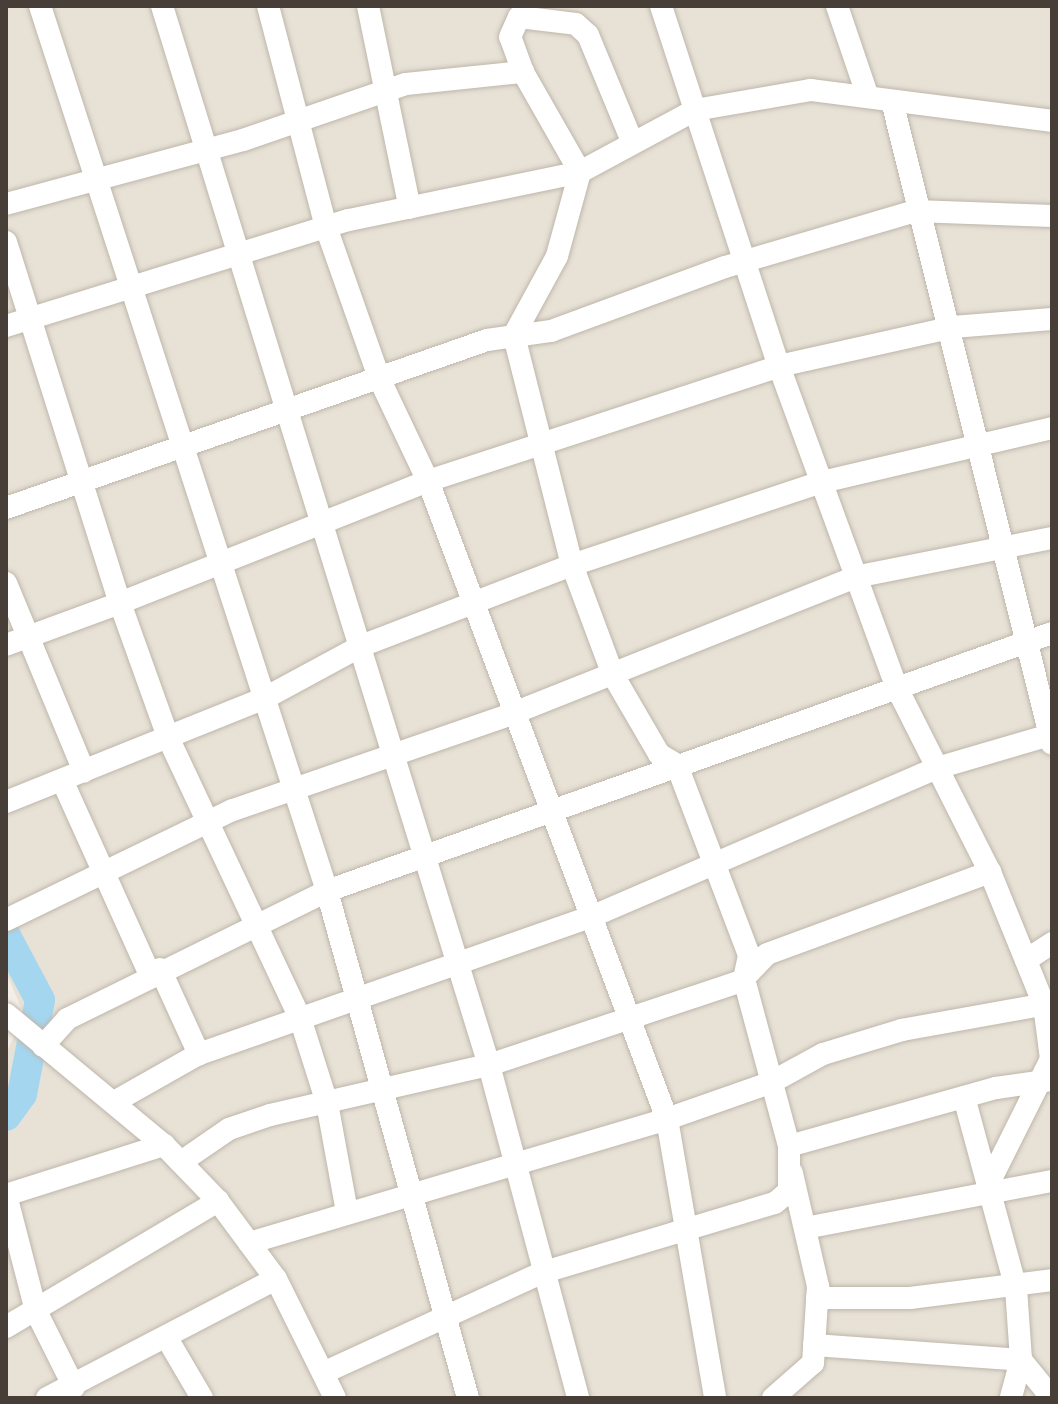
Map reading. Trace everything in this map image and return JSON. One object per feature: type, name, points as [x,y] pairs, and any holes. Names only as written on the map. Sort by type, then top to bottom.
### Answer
[{"type":"street","points":[[40,6],[130,288],[224,559],[290,790],[327,891],[412,1191],[443,1322],[468,1398]]},
{"type":"street","points":[[162,6],[236,256],[289,413],[320,528],[361,646],[389,756],[420,858],[489,1065],[511,1166],[578,1398]]},
{"type":"street","points":[[268,6],[295,120],[326,227],[380,380],[428,481],[471,606],[554,810],[667,1119],[690,1223],[715,1398]]},
{"type":"street","points":[[368,6],[390,93],[410,208]]},
{"type":"street","points":[[661,6],[779,366],[897,688],[990,872],[1026,960],[1048,1004],[1051,1059],[1047,1080],[992,1184]]},
{"type":"street","points":[[837,6],[867,94]]},
{"type":"street","points":[[632,141],[588,35],[561,14],[519,17],[511,26],[523,72],[580,172],[557,256],[514,335],[572,565],[613,675],[659,754],[677,765],[715,858],[749,955],[744,979],[789,1146],[817,1298],[813,1363],[773,1398]]},
{"type":"street","points":[[6,204],[205,150],[446,74],[523,72]]},
{"type":"street","points":[[6,326],[326,227],[580,172],[632,141],[695,110],[811,90],[867,94],[893,105],[1052,121]]},
{"type":"street","points":[[114,1102],[199,1054],[357,994],[593,916],[715,858],[937,768],[1051,740],[1001,543],[953,327],[915,211],[893,105]]},
{"type":"street","points":[[6,508],[187,451],[514,335],[551,331],[745,261],[915,211],[1052,216]]},
{"type":"street","points":[[6,242],[120,603],[168,737],[205,823],[300,1018],[327,1103],[347,1212]]},
{"type":"street","points":[[15,641],[120,603],[224,559],[320,528],[428,481],[779,366],[953,327],[1052,319]]},
{"type":"street","points":[[7,798],[62,780],[265,698],[361,646],[572,565],[822,482],[1052,428]]},
{"type":"street","points":[[8,918],[205,823],[290,790],[514,713],[855,577],[1001,543],[1052,538]]},
{"type":"street","points":[[6,583],[15,641],[84,771]]},
{"type":"street","points":[[37,1041],[67,1019],[155,972],[327,891],[1052,633]]},
{"type":"street","points":[[62,780],[98,872],[199,1054]]},
{"type":"street","points":[[181,1162],[229,1129],[489,1065],[744,979],[767,954],[990,872]]},
{"type":"street","points":[[1026,960],[1052,943]]},
{"type":"street","points":[[249,1243],[412,1191],[511,1166],[667,1119],[770,1083],[823,1054],[902,1030],[1048,1004]]},
{"type":"street","points":[[6,1014],[164,1145],[218,1201],[276,1279],[335,1398]]},
{"type":"street","points":[[789,1146],[964,1097],[1047,1080]]},
{"type":"street","points":[[964,1097],[992,1184],[1016,1288],[1021,1360],[1011,1398]]},
{"type":"street","points":[[74,1387],[36,1311],[13,1248],[6,1195],[164,1145]]},
{"type":"street","points":[[323,1373],[443,1322],[541,1273],[690,1223],[775,1203],[789,1191],[792,1173]]},
{"type":"street","points":[[805,1228],[992,1184],[1052,1181]]},
{"type":"street","points":[[6,1327],[218,1201]]},
{"type":"street","points":[[47,1398],[168,1340],[276,1279]]},
{"type":"street","points":[[817,1298],[1016,1288],[1052,1280]]},
{"type":"street","points":[[168,1340],[202,1398]]},
{"type":"street","points":[[814,1345],[1021,1360],[1049,1387]]},
{"type":"shaded area","points":[[6,6],[1052,6],[1052,1398],[6,1398],[6,1054],[24,1015],[6,972]]},
{"type":"waterway","points":[[6,936],[40,1000],[22,1094],[6,1116]]}]
